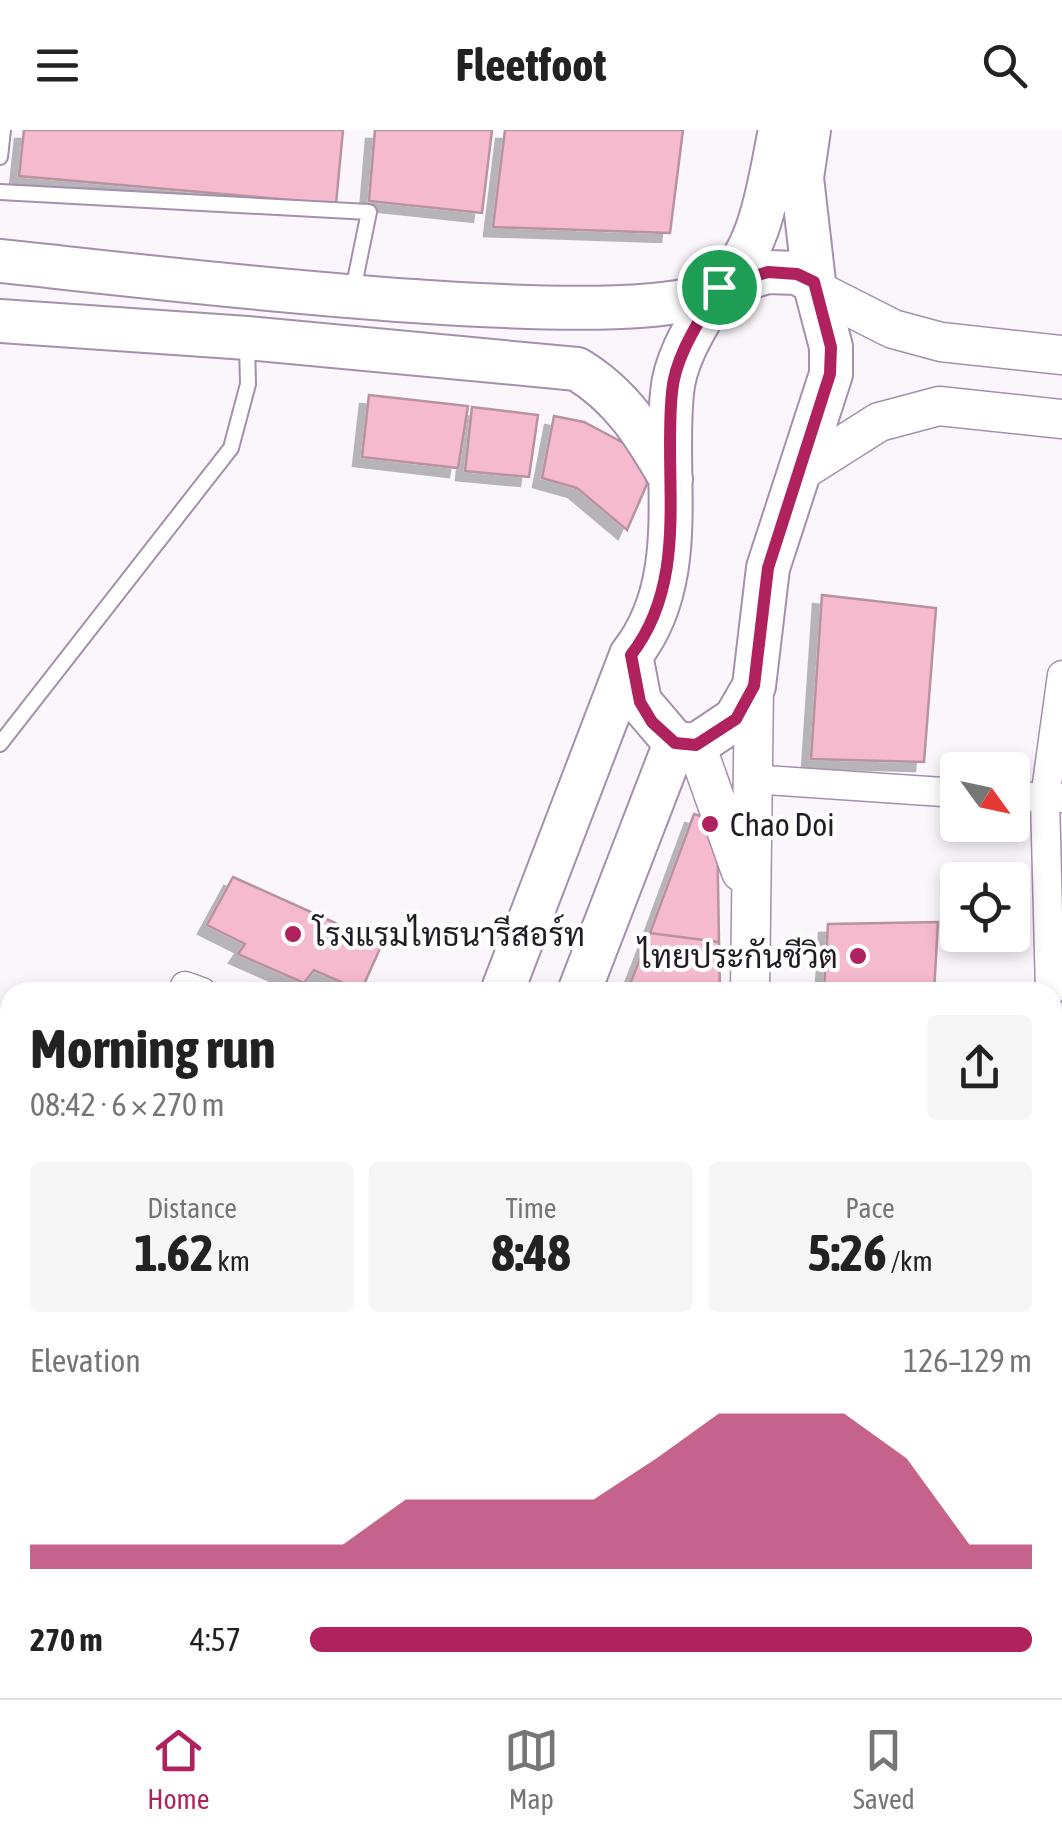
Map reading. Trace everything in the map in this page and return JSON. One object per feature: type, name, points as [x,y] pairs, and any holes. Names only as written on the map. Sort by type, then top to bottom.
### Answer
[{"type":"main road","points":[[506,982],[631,655],[644,638],[665,576],[674,484],[672,391],[689,340],[719,287],[742,262],[766,197],[780,130]]},
{"type":"main road","points":[[750,982],[748,893],[754,686],[768,568],[830,374],[831,347],[816,286],[802,178],[809,130]]},
{"type":"main road","points":[[0,261],[504,306],[667,306],[701,299],[719,287],[768,272],[797,274],[893,329],[941,342],[1062,355]]},
{"type":"main road","points":[[0,321],[247,338],[576,368],[609,389],[641,426],[674,484]]},
{"type":"main road","points":[[797,474],[878,422],[939,406],[1062,419]]},
{"type":"main road","points":[[631,655],[640,702],[652,722],[685,744],[748,893]]},
{"type":"main road","points":[[583,982],[685,744],[736,719],[754,686]]},
{"type":"street","points":[[1050,982],[1054,798],[1062,675]]},
{"type":"street","points":[[751,779],[940,791]]},
{"type":"lane","points":[[0,157],[3,130]]},
{"type":"lane","points":[[0,192],[369,212],[352,295]]},
{"type":"lane","points":[[0,744],[231,448],[248,384],[247,338]]},
{"type":"building","points":[[24,130],[343,130],[336,204],[19,176]]},
{"type":"building","points":[[375,130],[492,130],[482,213],[369,201]]},
{"type":"building","points":[[505,130],[683,130],[670,233],[493,227]]},
{"type":"building","points":[[369,395],[468,406],[458,468],[362,457]]},
{"type":"building","points":[[472,407],[538,415],[529,477],[465,471]]},
{"type":"building","points":[[554,416],[584,422],[633,448],[644,464],[647,484],[627,530],[577,488],[542,478]]},
{"type":"building","points":[[822,595],[936,608],[924,762],[811,759]]},
{"type":"building","points":[[694,814],[717,821],[719,942],[650,933]]},
{"type":"building","name":"โรงแรมไทธนารีสอร์ท","points":[[233,877],[382,944],[365,982],[341,982],[314,970],[302,982],[238,954],[245,944],[207,925]]},
{"type":"building","points":[[938,922],[935,982],[825,982],[828,924]]},
{"type":"building","points":[[650,933],[719,942],[720,982],[631,982]]},
{"type":"place","name":"Chao Doi","points":[[710,824]]},
{"type":"place","name":"โรงแรมไทธนารีสอร์ท","points":[[293,934]]},
{"type":"place","name":"ไทยประกันชีวิต","points":[[858,956]]},
{"type":"route","points":[[768,272],[797,274],[814,282],[831,347],[830,374],[822,410],[788,496],[768,568],[754,686],[736,719],[696,745],[675,743],[652,722],[640,702],[631,655],[644,638],[665,576],[674,484],[672,391],[689,340],[719,287],[768,272]]}]
